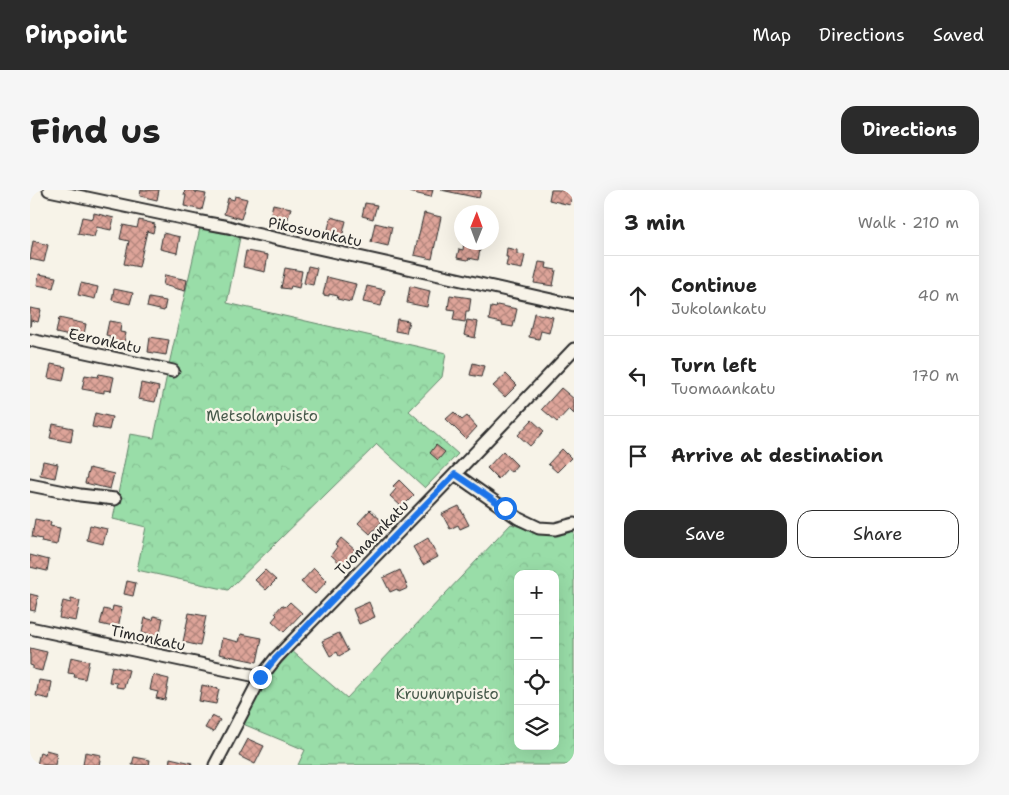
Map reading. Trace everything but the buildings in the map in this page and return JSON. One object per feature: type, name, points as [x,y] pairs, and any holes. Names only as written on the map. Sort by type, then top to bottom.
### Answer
[{"type":"street","name":"Pikosuonkatu","points":[[49,190],[229,227],[251,234],[574,305]]},
{"type":"street","name":"Eeronkatu","points":[[30,340],[174,371]]},
{"type":"street","name":"Tuomaankatu","points":[[215,765],[260,677],[276,658],[574,349]]},
{"type":"street","points":[[455,474],[518,518],[539,528],[555,529],[574,524]]},
{"type":"street","points":[[30,485],[80,495],[115,499]]},
{"type":"street","name":"Timonkatu","points":[[30,628],[260,677]]},
{"type":"green space","name":"Metsolanpuisto","points":[[200,228],[240,237],[227,303],[446,353],[442,377],[409,411],[458,454],[425,488],[377,444],[228,590],[137,570],[146,527],[113,519],[130,434],[154,438]]},
{"type":"green space","name":"Kruununpuisto","points":[[511,524],[546,535],[558,536],[574,530],[574,765],[298,765],[305,750],[243,724],[269,678],[292,651],[347,698]]},
{"type":"route","points":[[260,677],[276,658],[455,474],[505,508]]}]
